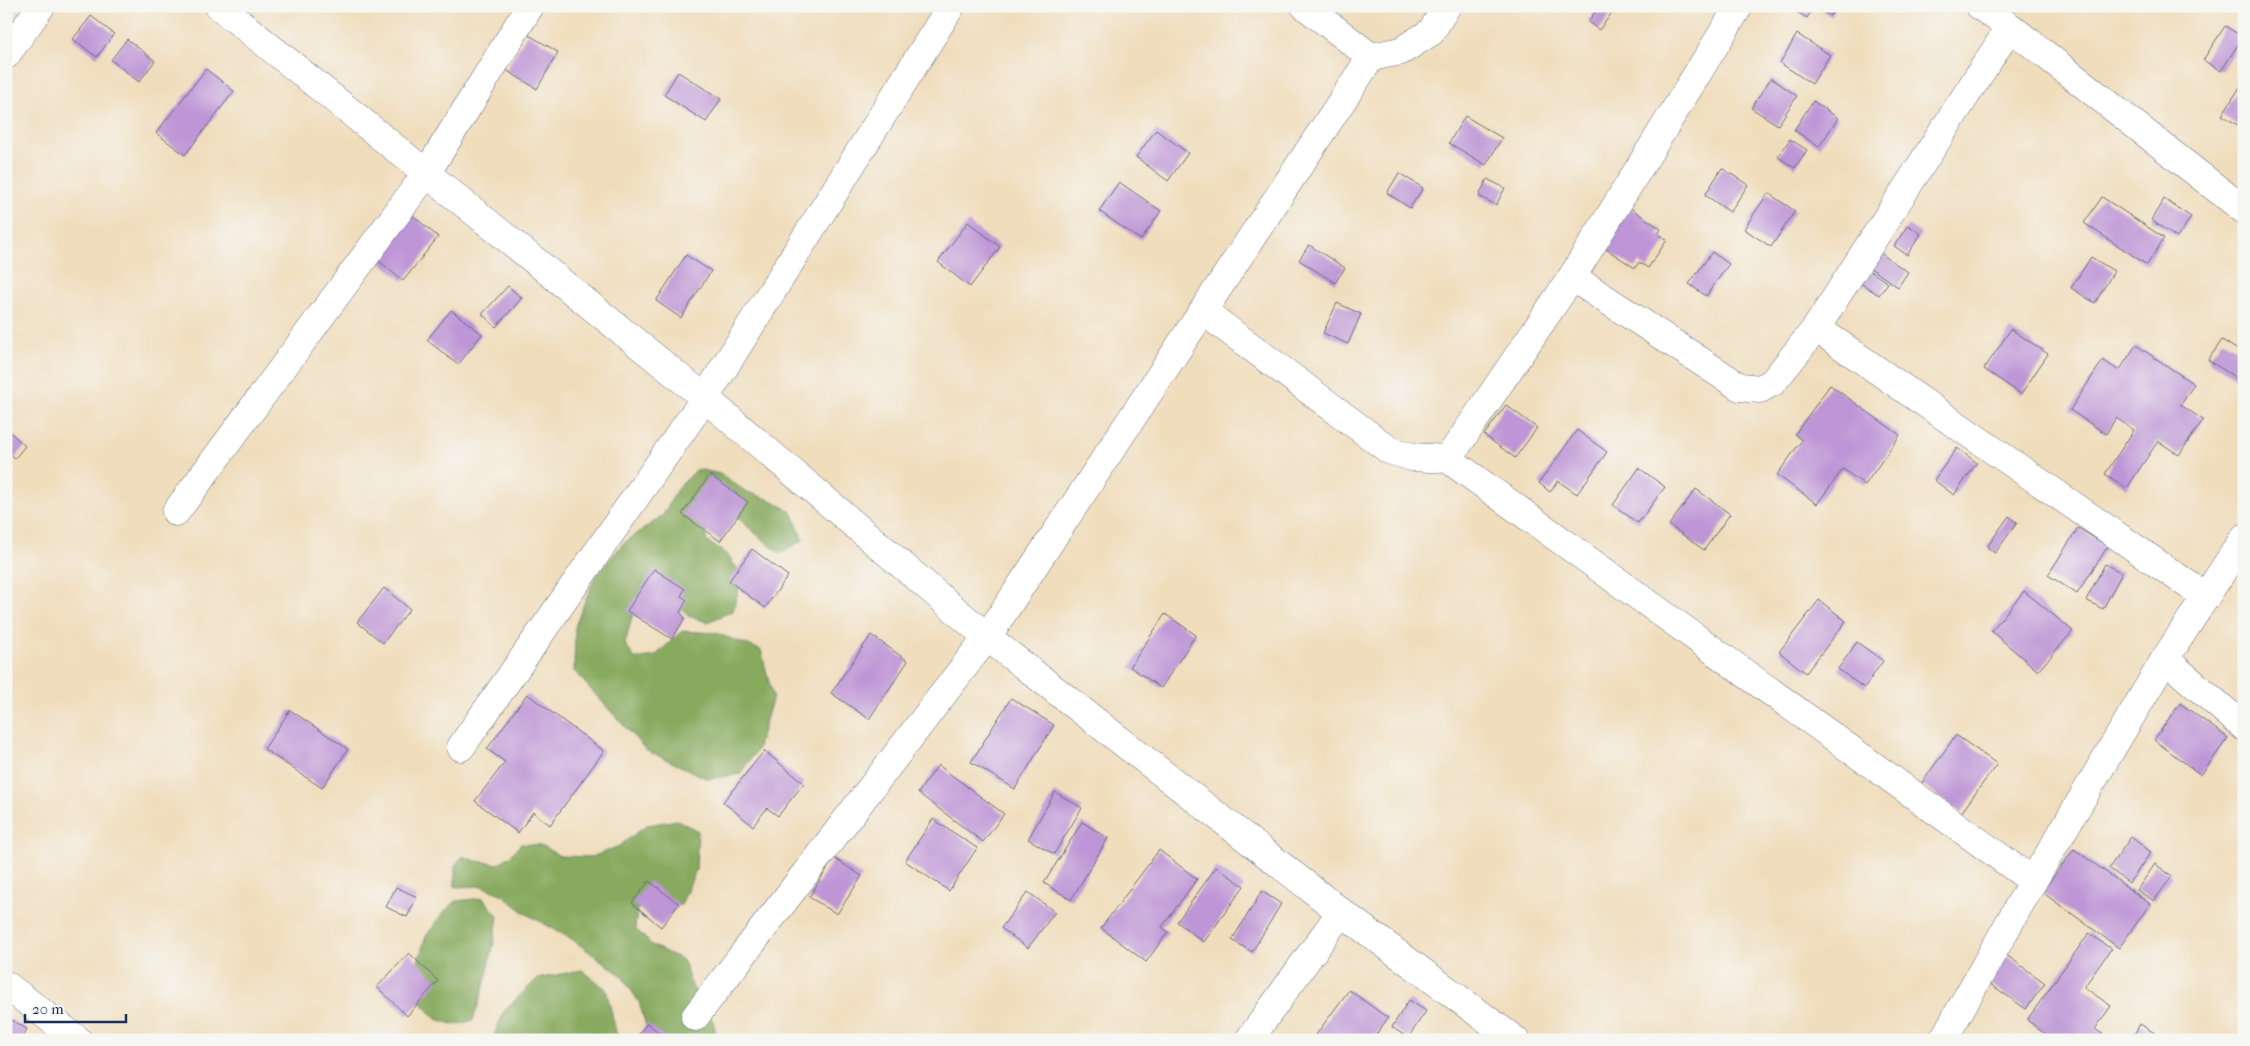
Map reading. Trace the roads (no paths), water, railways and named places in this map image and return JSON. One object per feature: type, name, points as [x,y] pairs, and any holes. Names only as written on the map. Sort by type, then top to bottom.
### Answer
[{"type":"street","points":[[6,55],[41,6]]},
{"type":"street","points":[[219,6],[704,398],[987,637],[1341,912],[1515,1040]]},
{"type":"street","points":[[176,512],[426,174],[530,6]]},
{"type":"street","points":[[461,747],[704,398],[951,6]]},
{"type":"street","points":[[1305,6],[1372,57]]},
{"type":"street","points":[[695,1017],[987,637],[1372,57],[1401,50],[1430,32],[1447,6]]},
{"type":"street","points":[[1448,459],[1572,277],[1739,6]]},
{"type":"street","points":[[1980,6],[2010,27],[2244,210]]},
{"type":"street","points":[[1572,277],[1740,387],[1760,389],[1773,382],[1816,328],[2010,27]]},
{"type":"street","points":[[1203,311],[1389,450],[1412,457],[1448,459],[2033,881]]},
{"type":"street","points":[[1816,328],[2206,597]]},
{"type":"street","points":[[1949,1038],[2033,881],[2164,659],[2244,538]]},
{"type":"street","points":[[2164,659],[2244,727]]},
{"type":"street","points":[[1249,1040],[1341,912]]},
{"type":"street","points":[[6,985],[78,1040]]}]
